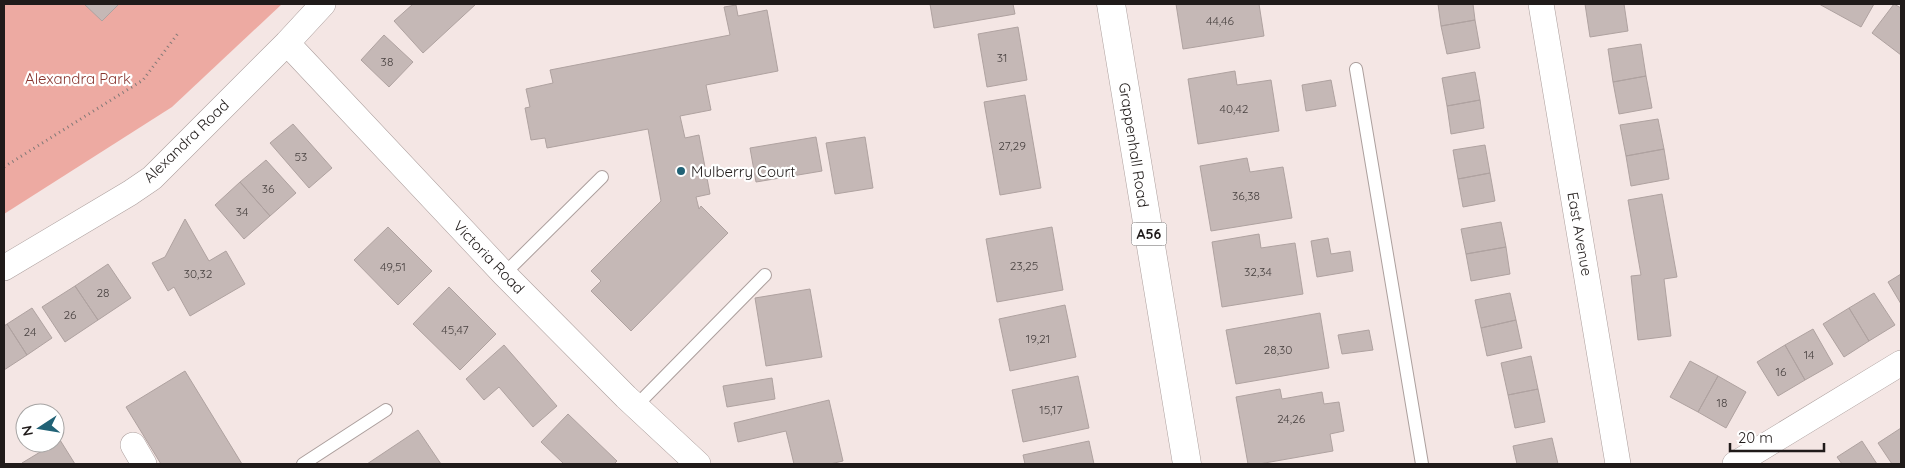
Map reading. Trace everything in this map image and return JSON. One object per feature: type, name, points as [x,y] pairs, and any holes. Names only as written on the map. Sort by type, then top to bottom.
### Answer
[{"type":"main road","name":"Grappenhall Road","points":[[1111,4],[1186,464]]},
{"type":"street","name":"Alexandra Road","points":[[4,268],[152,178],[287,43],[323,4]]},
{"type":"street","name":"East Avenue","points":[[1541,4],[1618,464]]},
{"type":"street","name":"Victoria Road","points":[[287,43],[504,274],[636,406],[698,464]]},
{"type":"street","points":[[1735,464],[1901,363]]},
{"type":"lane","points":[[1356,69],[1422,464]]},
{"type":"lane","points":[[504,274],[602,176]]},
{"type":"lane","points":[[636,406],[765,274]]},
{"type":"lane","points":[[303,464],[386,410]]},
{"type":"path","points":[[4,167],[143,80],[179,32]]},
{"type":"green space","name":"Alexandra Park","points":[[4,4],[282,4],[172,107],[4,214]]},
{"type":"building","points":[[84,4],[119,4],[102,21]]},
{"type":"building","points":[[413,4],[476,4],[423,53],[394,21]]},
{"type":"building","points":[[930,4],[1013,4],[1015,14],[934,28]]},
{"type":"building","points":[[1176,4],[1259,4],[1264,36],[1183,49]]},
{"type":"building","points":[[1438,4],[1473,4],[1475,20],[1441,26]]},
{"type":"building","points":[[1585,4],[1624,4],[1628,31],[1590,37]]},
{"type":"building","points":[[1819,4],[1874,4],[1861,27]]},
{"type":"building","points":[[1894,4],[1901,8],[1901,55],[1872,33]]},
{"type":"building","name":"Mulberry Court","points":[[736,5],[738,16],[767,10],[778,71],[706,85],[711,110],[680,116],[685,138],[699,135],[710,194],[696,197],[699,209],[701,206],[728,233],[631,331],[591,291],[601,281],[591,271],[661,201],[648,129],[547,148],[545,138],[531,140],[525,108],[530,107],[526,89],[553,83],[550,70],[730,35],[724,7]]},
{"type":"building","points":[[1475,20],[1480,48],[1447,54],[1441,26]]},
{"type":"building","points":[[1018,27],[1027,80],[987,87],[978,34]]},
{"type":"building","points":[[384,35],[413,62],[389,87],[361,60]]},
{"type":"building","points":[[1641,44],[1646,76],[1613,82],[1608,49]]},
{"type":"building","points":[[1235,71],[1237,85],[1271,80],[1279,131],[1198,144],[1188,79]]},
{"type":"building","points":[[1475,72],[1480,100],[1447,106],[1442,78]]},
{"type":"building","points":[[1646,76],[1652,108],[1619,114],[1613,82]]},
{"type":"building","points":[[1331,80],[1336,106],[1306,111],[1302,85]]},
{"type":"building","points":[[1025,95],[1041,188],[1000,195],[984,102]]},
{"type":"building","points":[[1480,100],[1484,128],[1451,134],[1447,106]]},
{"type":"building","points":[[1658,119],[1664,149],[1626,156],[1620,125]]},
{"type":"building","points":[[293,124],[332,168],[309,188],[270,143]]},
{"type":"building","points":[[816,137],[822,171],[756,182],[750,148]]},
{"type":"building","points":[[865,137],[873,188],[835,194],[826,143]]},
{"type":"building","points":[[1485,145],[1490,173],[1458,179],[1453,150]]},
{"type":"building","points":[[1664,149],[1669,179],[1631,186],[1626,156]]},
{"type":"building","points":[[1247,158],[1250,172],[1283,167],[1292,218],[1211,231],[1200,166]]},
{"type":"building","points":[[266,160],[296,193],[270,216],[240,182]]},
{"type":"building","points":[[1490,173],[1495,201],[1463,207],[1458,179]]},
{"type":"building","points":[[240,182],[270,216],[244,239],[215,205]]},
{"type":"building","points":[[1662,194],[1677,277],[1664,279],[1671,336],[1638,340],[1631,276],[1641,275],[1628,200]]},
{"type":"building","points":[[185,219],[209,261],[226,251],[245,284],[190,316],[174,287],[168,291],[152,263],[165,257]]},
{"type":"building","points":[[1501,222],[1506,247],[1466,254],[1461,229]]},
{"type":"building","points":[[388,227],[432,271],[398,305],[354,260]]},
{"type":"building","points":[[1052,227],[1063,290],[997,302],[986,239]]},
{"type":"building","points":[[1259,234],[1261,248],[1295,243],[1303,294],[1222,307],[1212,242]]},
{"type":"building","points":[[1328,238],[1331,254],[1350,251],[1353,271],[1317,277],[1311,241]]},
{"type":"building","points":[[1506,247],[1510,274],[1471,281],[1466,254]]},
{"type":"building","points":[[108,264],[131,298],[98,320],[75,286]]},
{"type":"building","points":[[1901,274],[1901,304],[1888,282]]},
{"type":"building","points":[[75,286],[98,320],[65,342],[42,307]]},
{"type":"building","points":[[449,287],[496,334],[460,370],[413,324]]},
{"type":"building","points":[[810,289],[822,357],[766,366],[755,298]]},
{"type":"building","points":[[1510,293],[1516,320],[1481,328],[1475,300]]},
{"type":"building","points":[[1874,293],[1895,325],[1869,341],[1849,308]]},
{"type":"building","points":[[1065,305],[1076,357],[1010,371],[999,319]]},
{"type":"building","points":[[32,308],[52,338],[27,355],[7,324]]},
{"type":"building","points":[[1849,308],[1869,341],[1844,357],[1823,324]]},
{"type":"building","points":[[1320,313],[1329,368],[1236,384],[1226,330]]},
{"type":"building","points":[[1516,320],[1522,348],[1487,356],[1481,328]]},
{"type":"building","points":[[7,324],[27,355],[4,370],[4,326]]},
{"type":"building","points":[[1813,329],[1833,364],[1805,380],[1785,345]]},
{"type":"building","points":[[1369,330],[1373,350],[1342,354],[1338,335]]},
{"type":"building","points":[[504,345],[557,406],[533,427],[499,387],[484,400],[466,379]]},
{"type":"building","points":[[1785,345],[1805,380],[1778,396],[1757,362]]},
{"type":"building","points":[[1531,356],[1538,389],[1508,395],[1501,363]]},
{"type":"building","points":[[1690,361],[1718,376],[1698,412],[1670,397]]},
{"type":"building","points":[[185,371],[242,464],[161,464],[126,407]]},
{"type":"building","points":[[1078,376],[1089,428],[1023,442],[1012,390]]},
{"type":"building","points":[[1718,376],[1746,392],[1726,428],[1698,412]]},
{"type":"building","points":[[772,378],[775,399],[727,407],[723,386]]},
{"type":"building","points":[[1280,389],[1282,399],[1322,392],[1324,404],[1339,402],[1344,431],[1330,434],[1333,451],[1259,464],[1248,464],[1236,397]]},
{"type":"building","points":[[1538,389],[1545,422],[1515,428],[1508,395]]},
{"type":"building","points":[[829,400],[843,461],[830,464],[794,464],[786,431],[738,442],[734,423]]},
{"type":"building","points":[[568,414],[617,461],[614,464],[564,464],[541,442]]},
{"type":"building","points":[[1901,428],[1901,464],[1892,464],[1878,443]]},
{"type":"building","points":[[418,430],[441,464],[367,464]]},
{"type":"building","points":[[1552,438],[1558,464],[1517,464],[1513,446]]},
{"type":"building","points":[[1089,441],[1094,464],[1025,464],[1023,455]]},
{"type":"building","points":[[1862,441],[1877,464],[1842,464],[1837,457]]},
{"type":"building","points":[[65,448],[75,464],[23,464],[39,453],[65,453]]},
{"type":"place","name":"Mulberry Court","points":[[681,171]]}]
